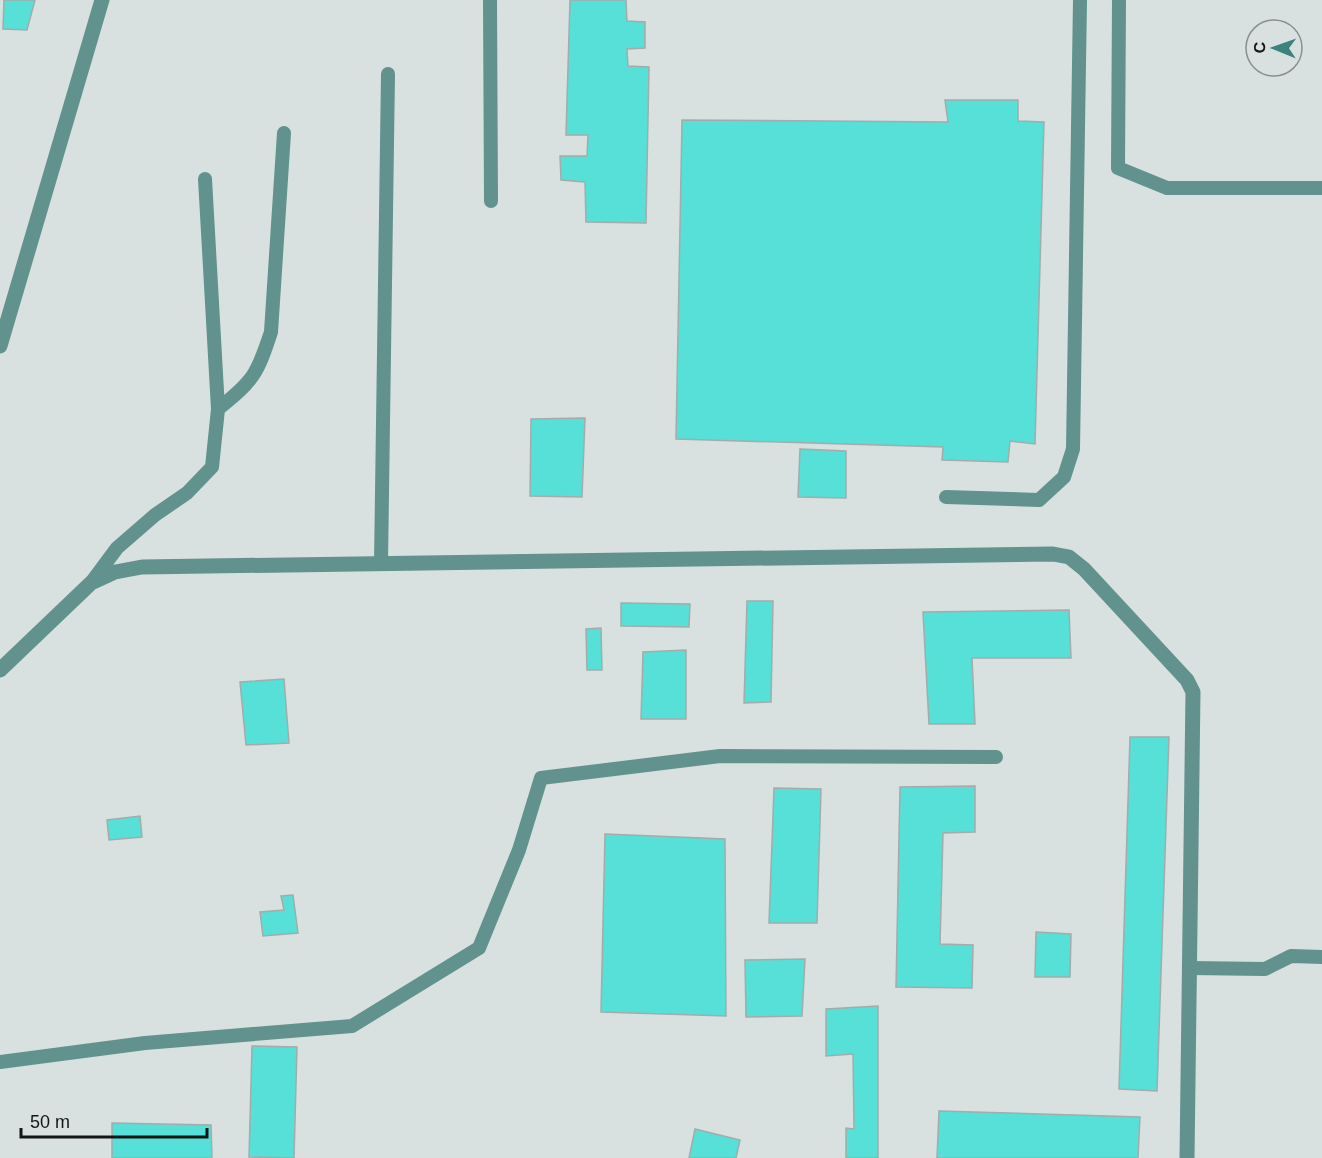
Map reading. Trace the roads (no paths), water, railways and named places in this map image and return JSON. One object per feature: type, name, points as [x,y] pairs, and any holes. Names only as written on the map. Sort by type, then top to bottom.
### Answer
[{"type":"street","points":[[0,346],[4,315],[102,0]]},
{"type":"street","points":[[0,670],[91,583],[115,572],[142,567],[1053,554],[1069,557],[1084,568],[1164,654],[1187,680],[1193,692],[1187,1158]]},
{"type":"lane","points":[[490,0],[491,201]]},
{"type":"lane","points":[[946,497],[1039,500],[1064,477],[1073,448],[1080,0]]},
{"type":"lane","points":[[1119,0],[1118,168],[1167,188],[1322,188]]},
{"type":"lane","points":[[381,563],[388,74]]},
{"type":"lane","points":[[218,409],[250,382],[262,360],[271,332],[284,133]]},
{"type":"lane","points":[[91,583],[117,548],[155,515],[187,494],[212,467],[218,409],[205,179]]},
{"type":"lane","points":[[0,1062],[145,1043],[352,1026],[479,948],[519,850],[542,778],[720,756],[996,757]]},
{"type":"lane","points":[[1190,968],[1265,969],[1291,956],[1322,957]]}]
